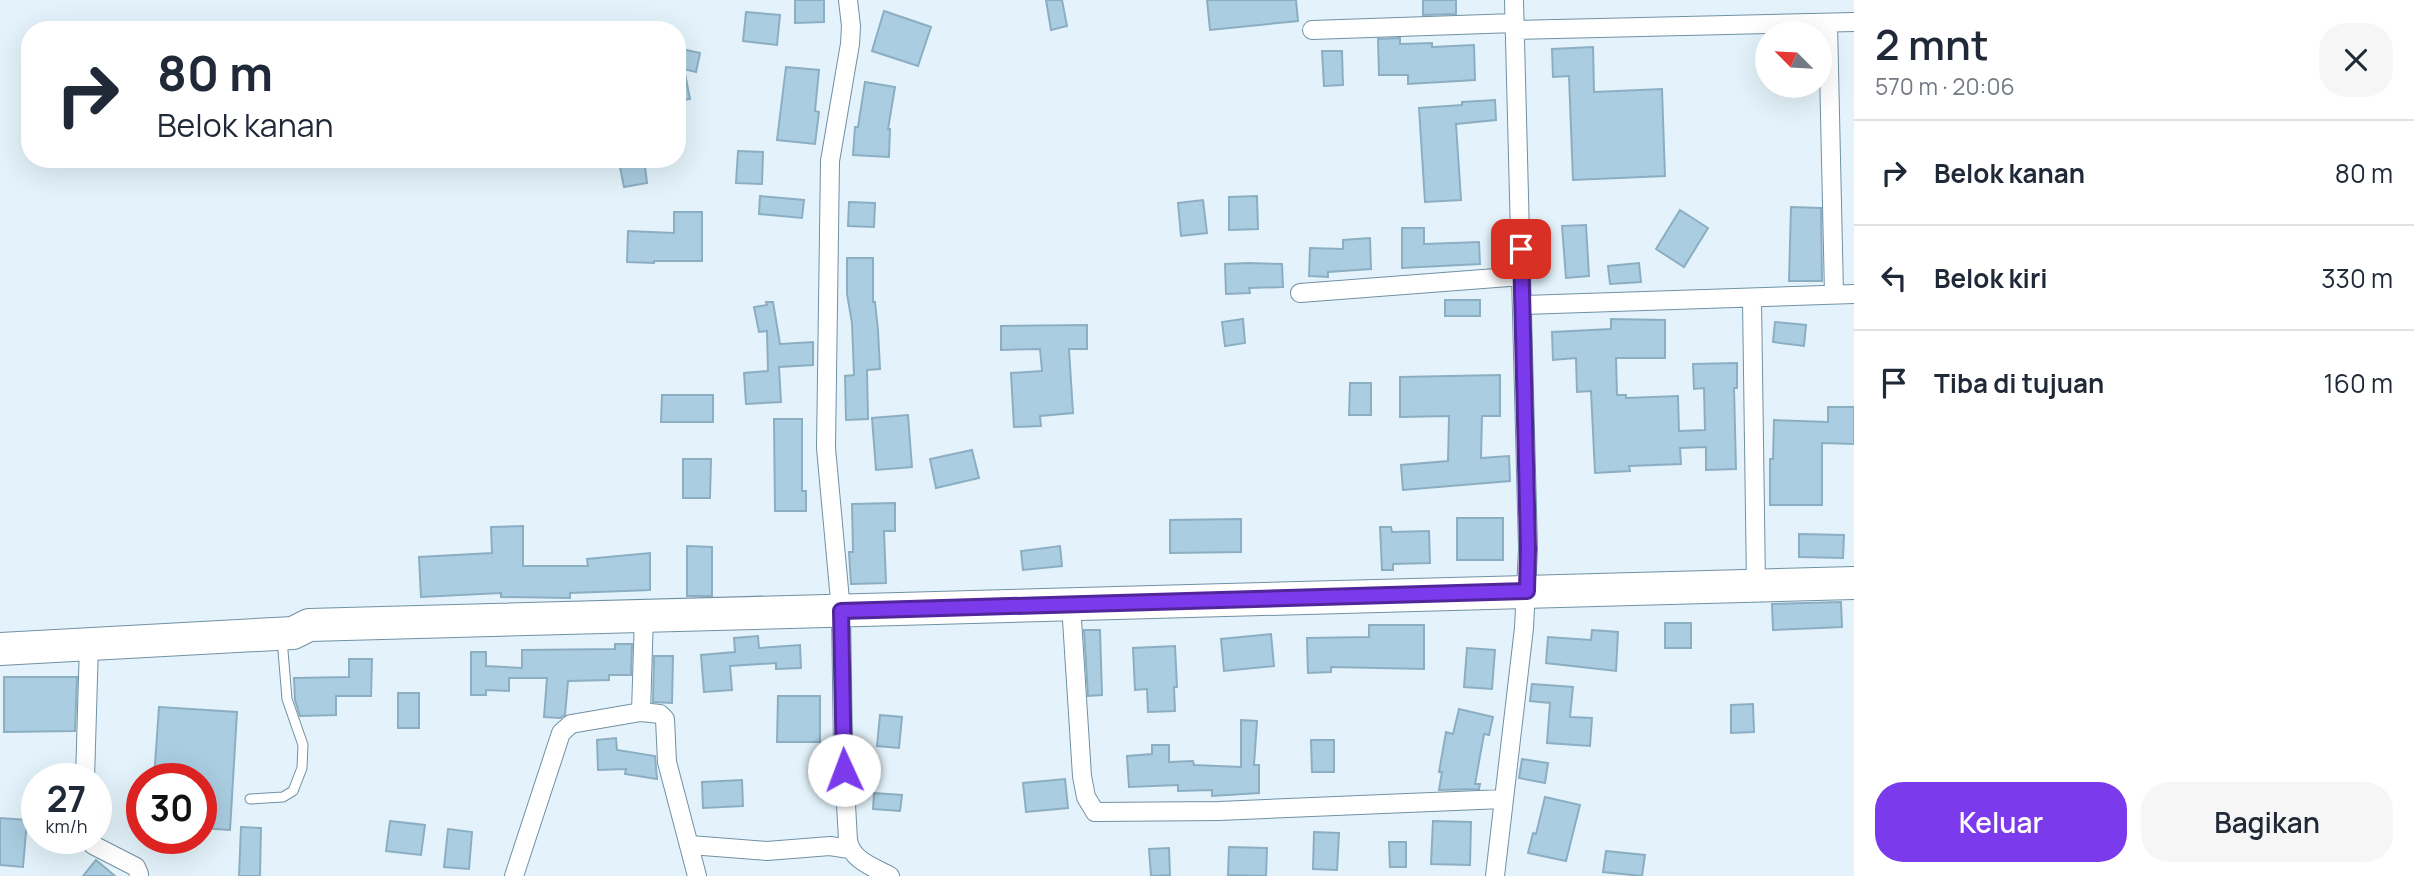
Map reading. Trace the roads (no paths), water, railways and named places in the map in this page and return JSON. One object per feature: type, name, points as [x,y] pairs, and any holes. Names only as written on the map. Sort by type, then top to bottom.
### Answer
[{"type":"highway","points":[[14,639],[89,644],[295,629],[644,615],[1846,583]]},
{"type":"highway","points":[[14,639],[86,624],[245,617],[292,617],[295,629]]},
{"type":"street","points":[[848,0],[850,44],[830,161],[826,448],[841,611],[843,751],[849,849]]},
{"type":"street","points":[[1494,876],[1519,679],[1528,549],[1514,0]]},
{"type":"street","points":[[1832,24],[1854,22]]},
{"type":"street","points":[[1312,30],[1755,25]]},
{"type":"street","points":[[1830,98],[1834,294]]},
{"type":"street","points":[[1300,293],[1522,276]]},
{"type":"street","points":[[1523,305],[1854,294]]},
{"type":"street","points":[[1752,299],[1756,585]]},
{"type":"street","points":[[1071,604],[1082,776],[1089,806],[1098,813],[1219,811],[1503,799]]},
{"type":"street","points":[[641,712],[644,615]]},
{"type":"street","points":[[85,763],[89,644]]},
{"type":"street","points":[[514,876],[558,738],[563,730],[571,724],[641,712],[660,714],[665,719],[667,762],[697,876]]},
{"type":"street","points":[[690,845],[766,851],[830,846],[849,849],[864,862],[890,876]]},
{"type":"street","points":[[111,854],[136,867],[139,874]]},
{"type":"lane","points":[[250,799],[283,797],[293,791],[302,768],[303,745],[288,699],[295,629]]}]
